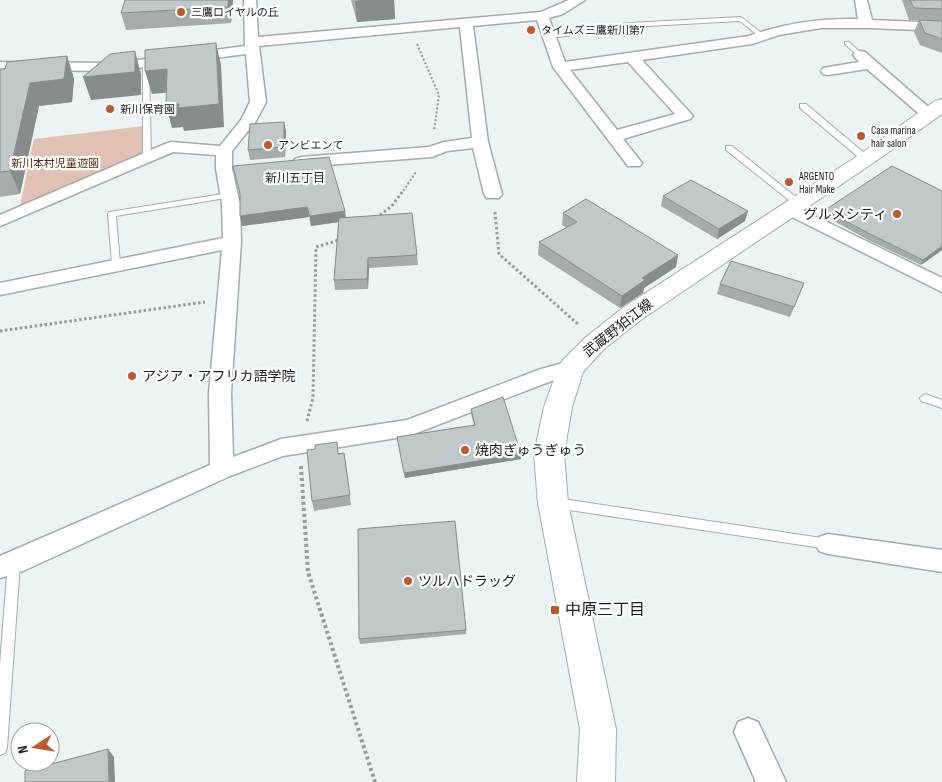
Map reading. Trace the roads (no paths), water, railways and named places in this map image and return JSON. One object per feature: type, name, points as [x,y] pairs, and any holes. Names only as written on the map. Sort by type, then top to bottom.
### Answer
[{"type":"main road","name":"武蔵野狛江線","points":[[596,782],[598,729],[553,503],[550,454],[558,407],[571,368],[597,341],[633,313],[866,159],[936,110]]},
{"type":"street","points":[[222,470],[220,393],[232,242],[231,204],[224,169],[224,151],[248,121],[258,102],[252,45],[250,0]]},
{"type":"street","points":[[0,66],[115,67],[252,45],[466,22],[542,16],[558,11],[579,0]]},
{"type":"street","points":[[861,0],[866,24]]},
{"type":"street","points":[[542,16],[560,67],[634,163]]},
{"type":"street","points":[[466,22],[480,142],[493,194]]},
{"type":"street","points":[[839,23],[847,43]]},
{"type":"street","points":[[560,67],[752,40],[805,25],[839,23],[942,27]]},
{"type":"street","points":[[615,136],[685,116],[632,57]]},
{"type":"street","points":[[828,71],[865,59],[936,110]]},
{"type":"street","points":[[283,164],[432,152],[444,147],[480,142]]},
{"type":"street","points":[[0,221],[171,147],[224,151]]},
{"type":"street","points":[[224,169],[244,167]]},
{"type":"street","points":[[794,206],[942,286]]},
{"type":"street","points":[[0,289],[232,242]]},
{"type":"street","points":[[7,565],[222,470],[281,448],[410,428],[548,374],[571,368]]},
{"type":"street","points":[[828,544],[942,561]]},
{"type":"street","points":[[748,732],[771,782]]},
{"type":"lane","points":[[550,36],[629,25],[741,18],[762,36]]},
{"type":"lane","points":[[847,43],[865,59]]},
{"type":"lane","points":[[146,63],[147,158]]},
{"type":"lane","points":[[803,106],[866,159]]},
{"type":"lane","points":[[729,148],[794,206]]},
{"type":"lane","points":[[116,264],[112,214],[229,195]]},
{"type":"lane","points":[[925,398],[942,404]]},
{"type":"lane","points":[[553,503],[828,544]]},
{"type":"lane","points":[[0,748],[7,565]]},
{"type":"place","name":"三鷹ロイヤルの丘","points":[[181,12]]},
{"type":"place","name":"タイムズ三鷹新川第7","points":[[531,30]]},
{"type":"place","name":"新川保育園","points":[[110,109]]},
{"type":"place","name":"Casa marina hair salon","points":[[861,136]]},
{"type":"place","name":"アンビエンて","points":[[268,145]]},
{"type":"place","name":"ARGENTO Hair Make","points":[[789,182]]},
{"type":"place","name":"グルメシティ","points":[[897,214]]},
{"type":"place","name":"アジア・アフリカ語学院","points":[[132,376]]},
{"type":"place","name":"焼肉ぎゅうぎゅう","points":[[465,450]]},
{"type":"place","name":"ツルハドラッグ","points":[[408,581]]},
{"type":"place","name":"中原三丁目","points":[[555,610]]},
{"type":"district","name":"新川五丁目","points":[[295,178]]},
{"type":"park label","name":"新川本村児童遊園","points":[[55,163]]}]
